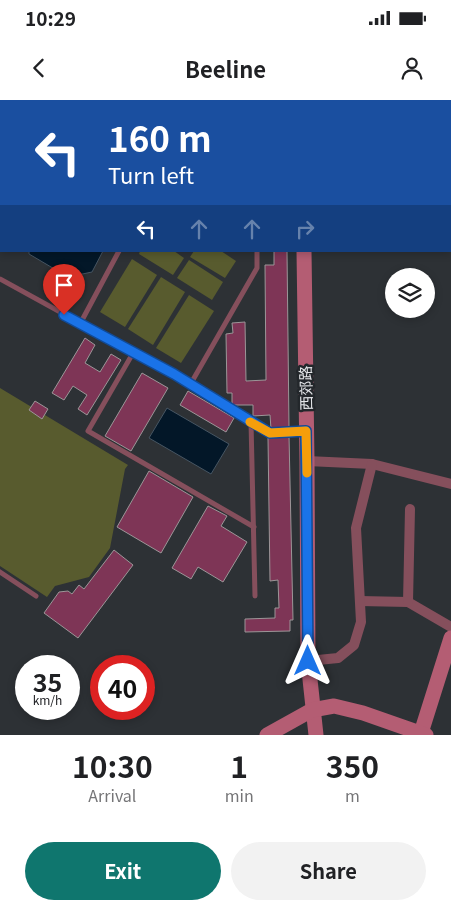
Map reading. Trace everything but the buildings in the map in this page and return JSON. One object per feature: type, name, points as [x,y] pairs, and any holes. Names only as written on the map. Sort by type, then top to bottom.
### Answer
[{"type":"street","name":"西郊路","points":[[304,252],[308,661],[316,735]]},
{"type":"street","points":[[307,461],[372,464],[451,484]]},
{"type":"street","points":[[308,661],[338,658],[354,645],[361,622],[356,528],[372,464]]},
{"type":"street","points":[[408,602],[410,509]]},
{"type":"street","points":[[360,601],[408,602],[451,626]]},
{"type":"street","points":[[267,735],[312,710],[334,706],[363,713],[423,734],[451,638]]},
{"type":"lane","points":[[80,324],[118,252]]},
{"type":"lane","points":[[190,384],[257,268],[257,252]]},
{"type":"lane","points":[[0,279],[190,384],[270,433],[306,431]]},
{"type":"lane","points":[[134,353],[88,431],[254,528]]},
{"type":"lane","points":[[251,422],[254,596]]},
{"type":"lane","points":[[0,572],[36,596]]},
{"type":"green space","points":[[140,252],[175,252],[184,258],[173,275],[139,254]]},
{"type":"green space","points":[[193,252],[222,252],[236,261],[225,278],[190,257]]},
{"type":"green space","points":[[132,259],[157,275],[125,327],[100,312]]},
{"type":"green space","points":[[189,260],[223,282],[212,300],[177,278]]},
{"type":"green space","points":[[161,277],[185,292],[153,345],[128,329]]},
{"type":"green space","points":[[189,295],[214,311],[181,363],[156,348]]},
{"type":"green space","points":[[0,388],[128,465],[125,469],[110,548],[89,577],[55,586],[47,597],[0,566]]},
{"type":"water","points":[[29,252],[102,252],[92,272],[68,277],[29,254]]},
{"type":"water","points":[[167,408],[229,444],[211,474],[149,438]]},
{"type":"slow traffic","points":[[250,422],[270,433],[306,431],[307,473]]},
{"type":"route","points":[[64,315],[174,374],[270,433],[306,431],[308,661]]}]
